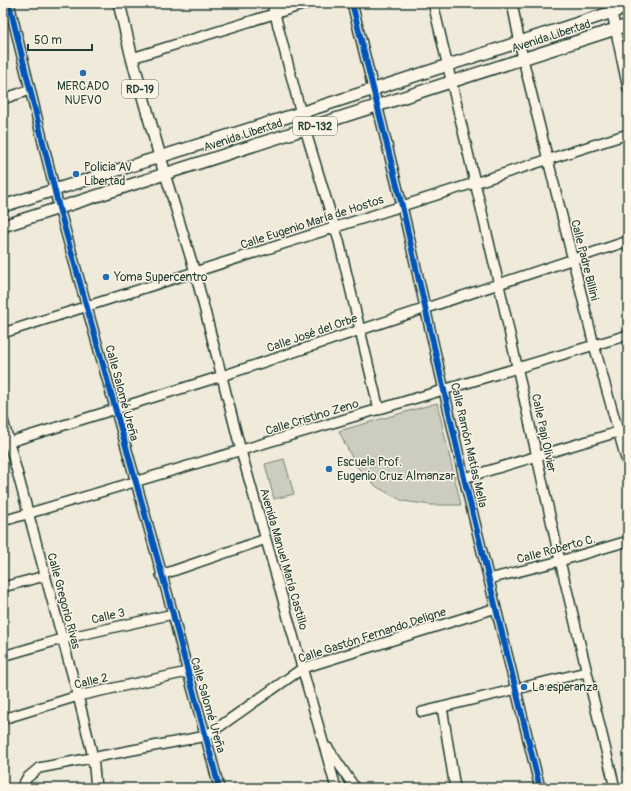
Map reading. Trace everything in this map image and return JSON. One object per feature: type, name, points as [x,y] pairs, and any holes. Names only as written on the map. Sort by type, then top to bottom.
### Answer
[{"type":"main road","name":"RD-19","points":[[118,3],[165,174]]},
{"type":"main road","name":"Avenida Libertad","points":[[3,206],[448,66],[521,42],[611,7],[628,7]]},
{"type":"main road","name":"Avenida Libertad","points":[[3,226],[628,25]]},
{"type":"street","name":"Calle Salomé Ureña","points":[[9,3],[59,208],[114,410],[173,614],[186,672],[206,736],[219,788]]},
{"type":"street","points":[[272,3],[304,129],[335,227],[379,410]]},
{"type":"street","points":[[132,58],[310,3]]},
{"type":"street","points":[[352,3],[373,89]]},
{"type":"street","points":[[433,3],[448,66]]},
{"type":"street","points":[[512,3],[521,42]]},
{"type":"street","points":[[611,7],[628,89]]},
{"type":"street","name":"Calle Padre Billini","points":[[521,42],[548,160],[594,345],[628,466]]},
{"type":"street","name":"Calle Papi Olivier","points":[[448,66],[518,368],[560,561],[615,788]]},
{"type":"street","name":"Calle Ramón Matías Mella","points":[[373,89],[426,308],[464,478],[540,788]]},
{"type":"street","points":[[3,99],[30,90]]},
{"type":"street","name":"Calle Eugenio María de Hostos","points":[[3,333],[628,134]]},
{"type":"street","name":"Avenida Manuel María Castillo","points":[[165,174],[195,272],[266,539],[336,788]]},
{"type":"street","name":"Calle José del Orbe","points":[[6,443],[222,376],[628,241]]},
{"type":"street","name":"Calle Cristino Zeno","points":[[3,521],[628,335]]},
{"type":"street","name":"Calle Gregorio Rivas","points":[[3,420],[6,443],[28,514],[78,696],[93,757],[96,788]]},
{"type":"street","points":[[464,478],[537,457],[628,428]]},
{"type":"street","points":[[162,575],[266,539]]},
{"type":"street","name":"Calle Roberto C.","points":[[489,579],[560,561],[628,541]]},
{"type":"street","points":[[3,587],[44,576]]},
{"type":"street","name":"Calle Gastón Fernando Deligne","points":[[20,788],[27,778],[39,768],[206,736],[303,668],[496,608]]},
{"type":"street","name":"Calle 3","points":[[3,656],[62,639],[173,614]]},
{"type":"street","name":"Calle 2","points":[[3,719],[78,696],[186,672]]},
{"type":"street","points":[[422,712],[586,672]]},
{"type":"street","points":[[442,707],[456,788]]},
{"type":"street","points":[[323,742],[355,788]]},
{"type":"shaded area","points":[[437,403],[461,505],[431,505],[403,501],[377,487],[356,466],[339,431]]},
{"type":"shaded area","points":[[284,459],[294,494],[274,499],[265,464]]},
{"type":"cycle path","points":[[9,3],[59,208],[173,614],[219,788]]},
{"type":"cycle path","points":[[352,3],[402,206],[464,478],[540,788]]},
{"type":"place","name":"MERCADO NUEVO","points":[[83,73]]},
{"type":"place","name":"Policia AV Libertad","points":[[76,174]]},
{"type":"place","name":"Yoma Supercentro","points":[[106,277]]},
{"type":"place","name":"Escuela Prof. Eugenio Cruz Almanzar","points":[[329,469]]},
{"type":"place","name":"La esperanza","points":[[524,687]]}]
